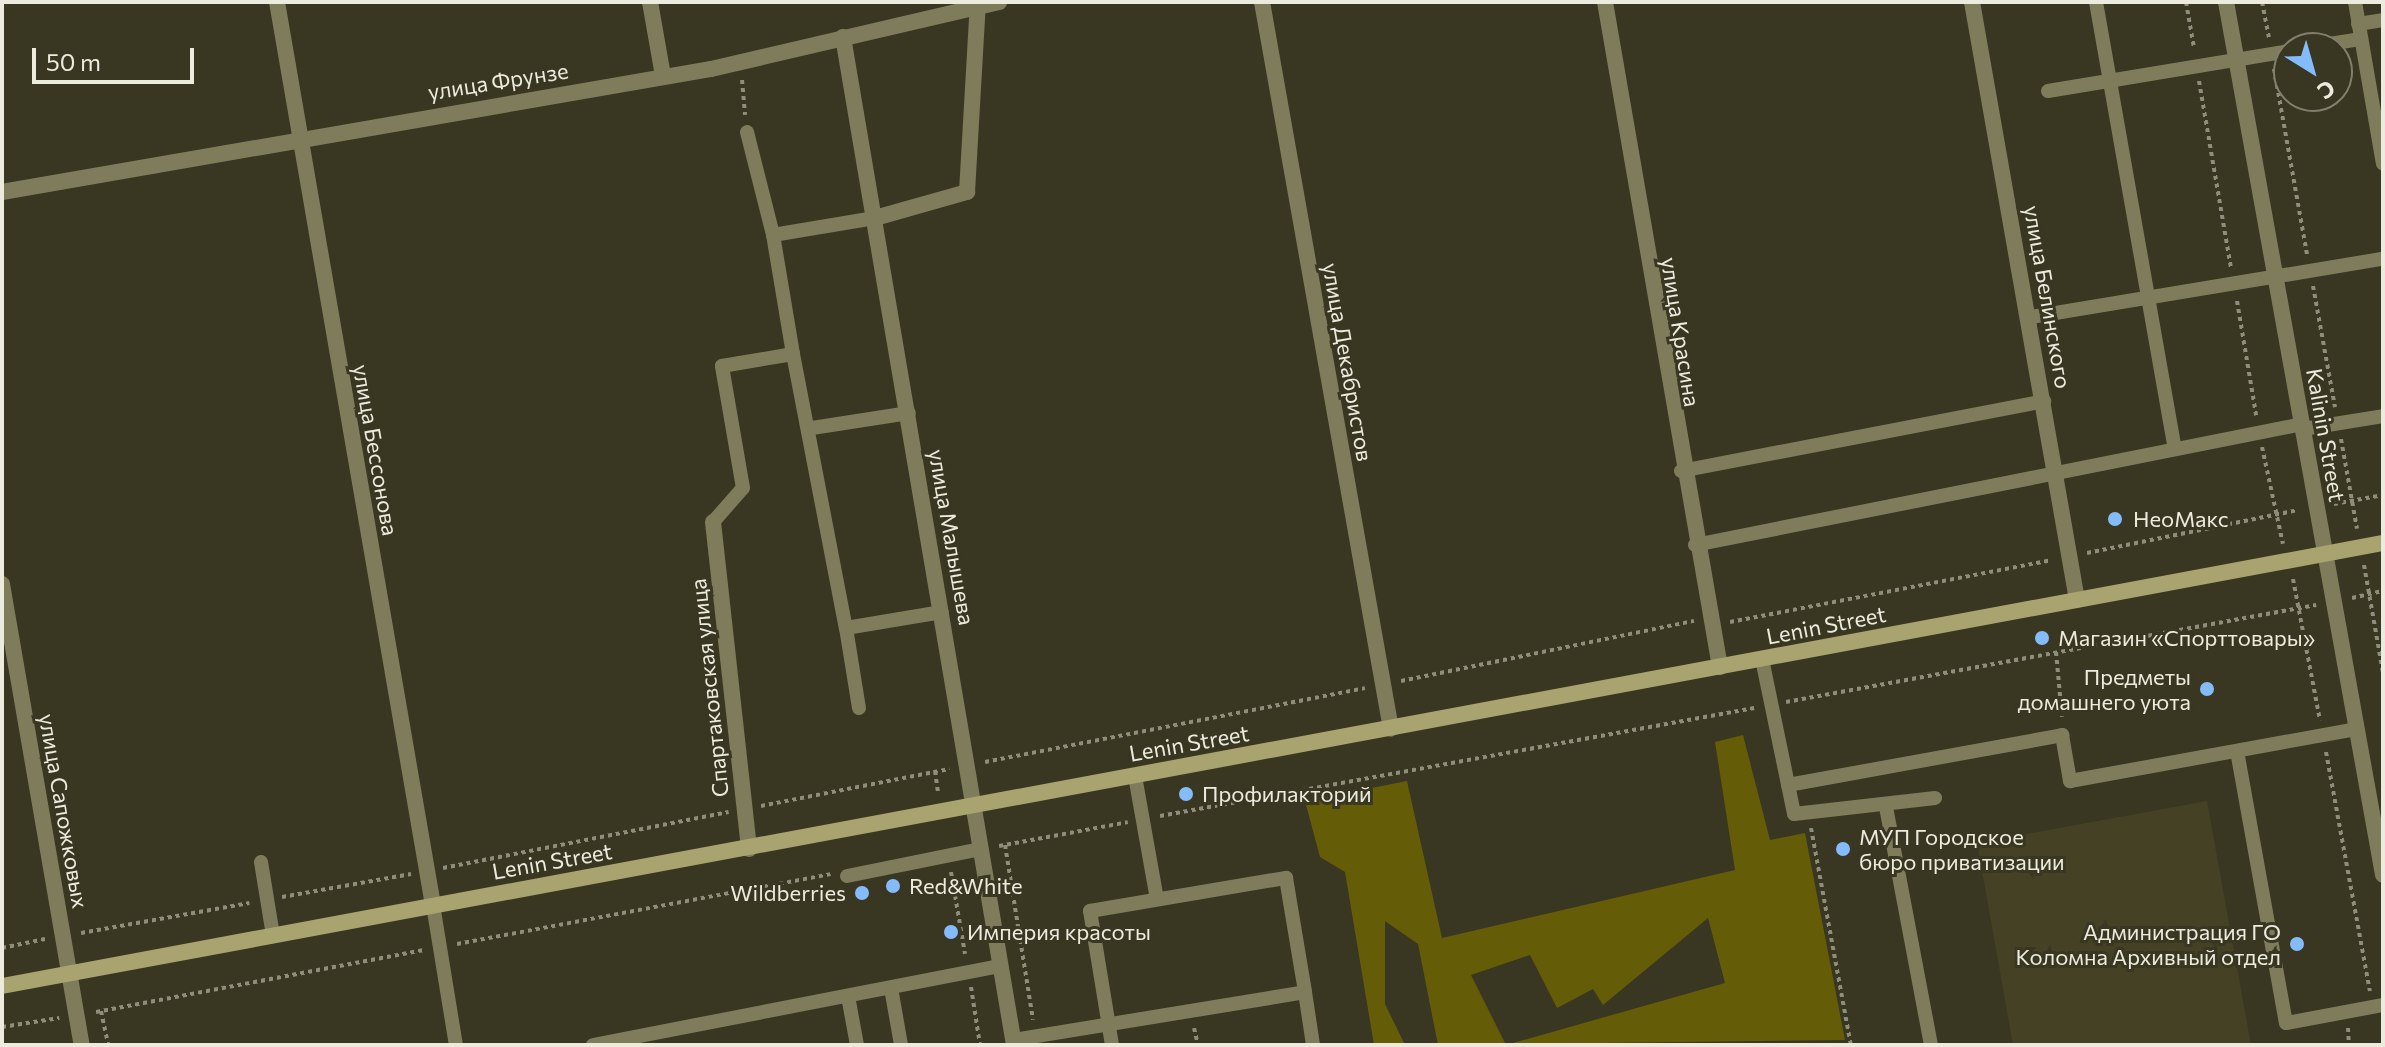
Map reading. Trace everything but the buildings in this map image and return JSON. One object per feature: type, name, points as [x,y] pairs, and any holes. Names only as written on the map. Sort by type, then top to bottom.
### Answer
[{"type":"main road","name":"Lenin Street","points":[[2,986],[2383,543]]},
{"type":"street","name":"улица Бессонова","points":[[277,2],[433,905]]},
{"type":"street","points":[[650,2],[663,76]]},
{"type":"street","name":"улица Фрунзе","points":[[2,192],[300,136],[740,62],[977,4],[999,2]]},
{"type":"street","name":"улица Декабристов","points":[[1262,2],[1391,729]]},
{"type":"street","name":"улица Красина","points":[[1605,2],[1681,471],[1720,667]]},
{"type":"street","name":"улица Белинского","points":[[1972,2],[2031,317],[2077,600]]},
{"type":"street","name":"Kalinin Street","points":[[2226,2],[2383,875]]},
{"type":"street","points":[[875,218],[967,192],[977,4]]},
{"type":"street","name":"улица Малышева","points":[[843,37],[1013,1042]]},
{"type":"street","name":"Спартаковская улица","points":[[713,522],[749,849]]},
{"type":"street","name":"улица Сапожковых","points":[[2,584],[82,1045]]},
{"type":"lane","points":[[2096,2],[2175,449]]},
{"type":"lane","points":[[2355,2],[2383,164]]},
{"type":"lane","points":[[2353,33],[2383,20]]},
{"type":"lane","points":[[2048,91],[2272,53]]},
{"type":"lane","points":[[747,132],[773,235],[793,354],[812,428],[859,708]]},
{"type":"lane","points":[[773,235],[875,218]]},
{"type":"lane","points":[[2031,317],[2275,274],[2383,259]]},
{"type":"lane","points":[[713,522],[743,488],[722,366],[793,354]]},
{"type":"lane","points":[[1681,471],[2044,401]]},
{"type":"lane","points":[[812,428],[909,413]]},
{"type":"lane","points":[[1695,545],[2259,432],[2383,416]]},
{"type":"lane","points":[[846,628],[942,612]]},
{"type":"lane","points":[[1762,659],[1794,814],[1886,807],[1935,798]]},
{"type":"lane","points":[[1788,785],[2062,735],[2070,781],[2357,729]]},
{"type":"lane","points":[[2237,751],[2286,1023],[2383,1005]]},
{"type":"lane","points":[[1135,776],[1157,899]]},
{"type":"lane","points":[[1886,807],[1931,1045]]},
{"type":"lane","points":[[847,876],[981,849]]},
{"type":"lane","points":[[261,862],[273,935]]},
{"type":"lane","points":[[1112,1045],[1090,911],[1286,878],[1313,1045]]},
{"type":"lane","points":[[433,905],[456,1045]]},
{"type":"lane","points":[[599,1044],[1000,966]]},
{"type":"lane","points":[[891,988],[901,1045]]},
{"type":"lane","points":[[1013,1042],[1305,992]]},
{"type":"lane","points":[[848,996],[857,1045]]},
{"type":"path","points":[[2186,2],[2273,515],[2289,561],[2299,608],[2371,999],[2346,1031],[2349,1045]]},
{"type":"path","points":[[2262,2],[2383,673]]},
{"type":"path","points":[[740,62],[747,132]]},
{"type":"path","points":[[2,948],[427,872],[1693,620],[1711,626],[2383,495]]},
{"type":"path","points":[[2369,594],[2383,591]]},
{"type":"path","points":[[981,849],[2299,608]]},
{"type":"path","points":[[2056,652],[2062,735]]},
{"type":"path","points":[[935,771],[941,811]]},
{"type":"path","points":[[1808,813],[1851,1045]]},
{"type":"path","points":[[1005,845],[1036,1036]]},
{"type":"path","points":[[948,856],[980,1045]]},
{"type":"path","points":[[2,1027],[847,876]]},
{"type":"path","points":[[101,1011],[108,1045]]},
{"type":"shaded area","points":[[1743,735],[1770,840],[1805,833],[1845,1040],[1509,1044],[1725,983],[1708,918],[1603,1005],[1593,989],[1557,1008],[1530,955],[1471,975],[1506,1044],[1438,1045],[1418,944],[1385,921],[1385,1004],[1405,1045],[1374,1045],[1345,872],[1320,857],[1305,801],[1407,781],[1442,938],[1735,870],[1715,742]]},
{"type":"shaded area","points":[[2207,801],[2251,1045],[2013,1045],[1977,843]]},
{"type":"place","name":"НеоМакс","points":[[2115,519]]},
{"type":"place","name":"Магазин «Спорттовары»","points":[[2042,638]]},
{"type":"place","name":"Предметы домашнего уюта","points":[[2207,689]]},
{"type":"place","name":"Профилакторий","points":[[1186,794]]},
{"type":"place","name":"МУП Городское бюро приватизации","points":[[1843,849]]},
{"type":"place","name":"Red&White","points":[[893,886]]},
{"type":"place","name":"Wildberries","points":[[862,893]]},
{"type":"place","name":"Империя красоты","points":[[951,932]]},
{"type":"place","name":"Администрация ГО Коломна Архивный отдел","points":[[2297,944]]}]
